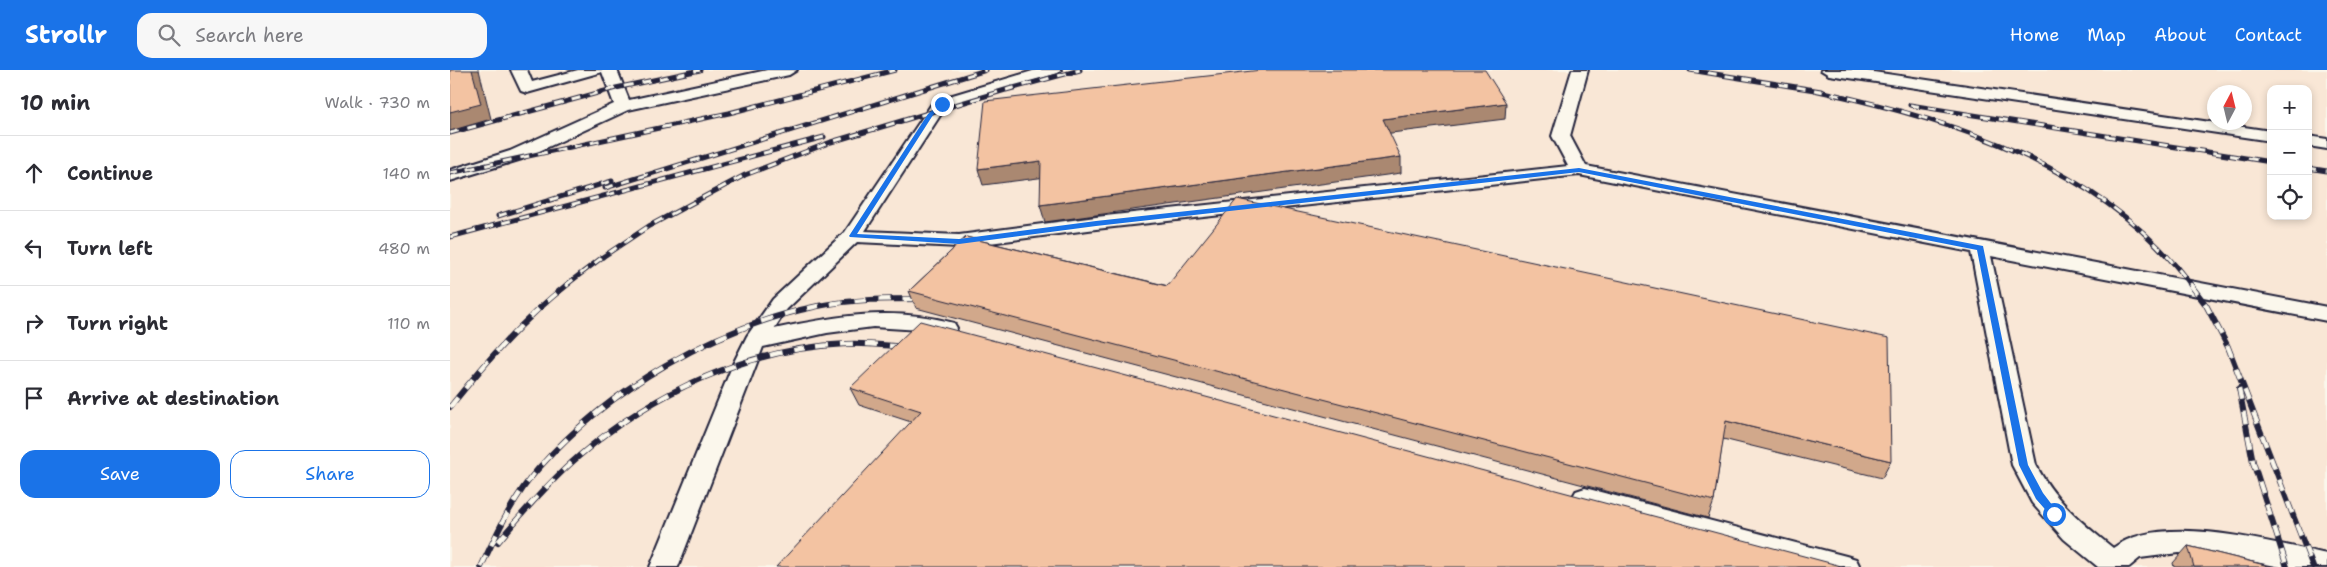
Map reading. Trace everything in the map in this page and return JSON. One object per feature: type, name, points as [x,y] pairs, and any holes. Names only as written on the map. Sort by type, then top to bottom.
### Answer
[{"type":"lane","points":[[519,70],[527,88],[596,70]]},
{"type":"lane","points":[[609,70],[623,106]]},
{"type":"lane","points":[[450,176],[516,155],[623,106],[789,70]]},
{"type":"lane","points":[[664,567],[755,341],[780,304],[852,236],[937,108],[952,100],[1054,70]]},
{"type":"lane","points":[[1579,170],[1562,136],[1580,70]]},
{"type":"lane","points":[[1829,70],[2267,135]]},
{"type":"lane","points":[[2312,142],[2327,144]]},
{"type":"lane","points":[[852,236],[959,241],[1579,170],[2327,314]]},
{"type":"lane","points":[[1980,248],[2024,465],[2039,496],[2054,514],[2115,565],[2122,555],[2135,548],[2171,542],[2222,546],[2327,565]]},
{"type":"lane","points":[[755,341],[852,320],[876,318],[924,322],[972,335]]},
{"type":"lane","points":[[1568,493],[1846,567]]},
{"type":"shaded area","points":[[450,70],[2327,70],[2327,567],[450,567]]},
{"type":"building","points":[[450,70],[472,70],[481,104],[450,112]]},
{"type":"building","points":[[1261,70],[1485,70],[1506,103],[1383,119],[1401,157],[1040,205],[1041,161],[978,169],[985,101]]},
{"type":"building","points":[[1237,199],[1889,338],[1891,461],[1726,421],[1714,501],[909,291],[966,237],[1167,286]]},
{"type":"building","points":[[920,321],[1845,567],[776,567],[921,411],[850,388]]},
{"type":"building","points":[[2188,546],[2273,567],[2194,567]]},
{"type":"railway","points":[[450,133],[616,88],[700,70]]},
{"type":"railway","points":[[450,173],[729,113],[895,70]]},
{"type":"railway","points":[[605,188],[986,70]]},
{"type":"railway","points":[[1006,90],[1080,70]]},
{"type":"railway","points":[[1690,70],[1821,91]]},
{"type":"railway","points":[[566,285],[604,256],[649,226],[745,175],[831,142],[1012,88]]},
{"type":"railway","points":[[1814,90],[1919,116],[2022,154],[2070,179],[2115,209],[2155,244],[2191,285]]},
{"type":"railway","points":[[1910,105],[2267,161]]},
{"type":"railway","points":[[450,237],[824,137]]},
{"type":"railway","points":[[2312,169],[2327,171]]},
{"type":"railway","points":[[498,216],[612,181]]},
{"type":"railway","points":[[450,407],[506,342],[551,297],[568,284]]},
{"type":"railway","points":[[2190,284],[2206,305],[2228,347],[2313,567]]},
{"type":"railway","points":[[481,567],[513,503],[538,469],[597,412],[665,365],[740,329],[818,306],[884,299],[924,299]]},
{"type":"railway","points":[[498,542],[557,476],[579,456],[638,412],[670,393],[739,364],[774,354],[810,347],[847,344],[908,347]]},
{"type":"railway","points":[[2239,388],[2253,462],[2287,567]]},
{"type":"route","points":[[942,104],[931,114],[852,236],[959,241],[1579,170],[1980,248],[2018,443],[2024,465],[2039,496],[2054,514]]}]
